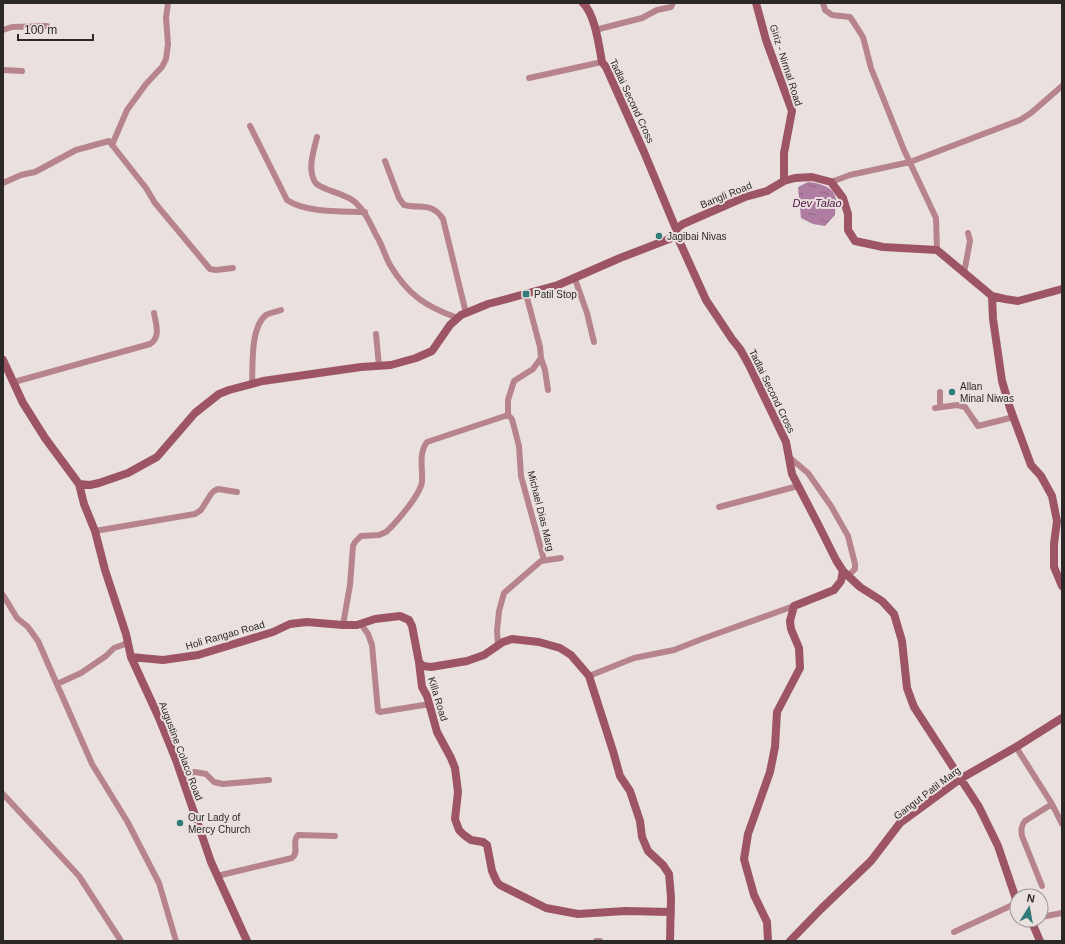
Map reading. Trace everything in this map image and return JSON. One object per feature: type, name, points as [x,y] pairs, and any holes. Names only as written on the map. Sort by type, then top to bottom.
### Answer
[{"type":"street","points":[[112,145],[127,110],[146,84],[162,67],[166,59],[168,44],[166,18],[168,3]]},
{"type":"street","name":"Tadlai Second Cross","points":[[583,3],[586,5],[591,17],[602,62],[606,67],[706,300],[740,349],[749,365],[786,442],[792,474],[836,560],[860,587],[882,601],[894,614],[902,641],[907,688],[914,707],[979,807],[998,846],[1012,888]]},
{"type":"street","points":[[595,30],[642,18],[657,10],[671,6],[673,3]]},
{"type":"street","name":"Giriz - Nirmal Road","points":[[756,3],[766,40],[792,111],[784,153],[784,181]]},
{"type":"street","points":[[823,3],[826,10],[832,15],[850,17],[862,36],[871,68],[910,162],[936,218],[937,250]]},
{"type":"street","points":[[3,30],[12,27],[47,26]]},
{"type":"street","points":[[529,78],[602,62]]},
{"type":"street","points":[[3,70],[22,71]]},
{"type":"street","points":[[784,181],[795,178],[812,177],[831,182],[850,175],[910,162],[1020,120],[1031,113],[1062,86]]},
{"type":"street","points":[[250,126],[287,200],[292,204],[309,208],[365,212]]},
{"type":"street","points":[[317,137],[311,166],[315,182],[319,186],[344,194],[365,212],[390,265],[410,292],[439,312],[458,318]]},
{"type":"street","points":[[3,183],[21,175],[35,172],[76,150],[109,141],[146,188],[154,204],[210,269],[216,270],[233,268]]},
{"type":"street","points":[[385,161],[399,198],[404,205],[434,209],[443,219],[466,313]]},
{"type":"street","name":"Bangli Road","points":[[79,484],[90,485],[99,483],[128,473],[156,457],[195,413],[219,394],[252,384],[391,365],[416,358],[432,351],[450,324],[466,313],[488,304],[575,279],[677,232],[683,224],[745,197],[767,191],[784,181]]},
{"type":"street","points":[[831,182],[843,198],[848,214],[848,230],[855,241],[883,247],[937,250],[992,296],[1018,301],[1062,289]]},
{"type":"street","points":[[964,273],[970,241],[968,233]]},
{"type":"street","points":[[575,279],[587,312],[594,342]]},
{"type":"street","points":[[526,294],[540,347],[548,390]]},
{"type":"street","points":[[992,296],[992,319],[1002,381],[1031,466],[1041,476],[1052,496],[1057,521],[1054,544],[1054,567],[1062,586]]},
{"type":"street","points":[[252,384],[253,352],[258,326],[266,315],[281,310]]},
{"type":"street","points":[[14,382],[150,344],[156,339],[157,334],[154,313]]},
{"type":"street","points":[[376,334],[379,366]]},
{"type":"street","name":"Michael Dias Marg","points":[[541,358],[533,369],[514,381],[508,400],[508,415],[512,419],[519,446],[521,476],[544,560]]},
{"type":"street","points":[[3,360],[23,403],[79,484],[84,504],[95,531],[105,570],[117,604],[131,657]]},
{"type":"street","points":[[940,392],[938,407],[956,405],[965,407],[978,426],[1014,417]]},
{"type":"street","points":[[343,626],[355,542],[361,536],[380,535],[386,532],[416,496],[422,482],[422,453],[427,442],[508,415]]},
{"type":"street","points":[[589,676],[634,658],[674,650],[834,590],[846,573],[854,569],[855,564],[848,536],[831,506],[808,473],[789,457]]},
{"type":"street","points":[[719,507],[798,486]]},
{"type":"street","points":[[95,531],[195,514],[201,510],[214,491],[218,489],[237,492]]},
{"type":"street","points":[[498,645],[497,630],[499,611],[504,593],[541,561],[561,558]]},
{"type":"street","points":[[3,595],[17,618],[28,627],[38,640],[92,764],[127,821],[159,883],[176,941]]},
{"type":"street","points":[[768,941],[767,922],[754,895],[744,859],[748,834],[770,772],[775,747],[777,712],[800,668],[799,648],[791,629],[790,621],[794,606]]},
{"type":"street","name":"Holi Rangao Road","points":[[131,657],[163,660],[198,654],[273,632],[290,624],[306,622],[343,626],[357,625],[375,619],[400,616],[409,620],[412,626],[420,663]]},
{"type":"street","points":[[361,624],[368,634],[372,645],[378,711],[380,712],[430,704]]},
{"type":"street","name":"Killa Road","points":[[420,663],[423,666],[431,668],[467,661],[484,655],[498,645],[512,639],[539,642],[560,648],[571,654],[589,676],[620,776],[630,791],[640,821],[642,837],[648,851],[663,865],[669,874],[672,897],[670,941]]},
{"type":"street","points":[[58,684],[81,673],[106,656],[114,648],[128,643]]},
{"type":"street","name":"Augustine Colaco Road","points":[[131,657],[159,718],[181,775],[211,862],[247,941]]},
{"type":"street","name":"Killa Road","points":[[420,663],[422,687],[430,704],[438,732],[455,768],[458,792],[455,820],[459,830],[471,840],[483,842],[487,845],[492,871],[500,885],[546,908],[559,911],[578,914],[625,911],[671,912]]},
{"type":"street","name":"Gangut Patil Marg","points":[[790,941],[871,861],[900,823],[960,779],[1016,748],[1062,718]]},
{"type":"street","points":[[1016,748],[1052,804],[1062,824]]},
{"type":"street","points":[[181,775],[195,772],[206,774],[214,782],[223,784],[269,780]]},
{"type":"street","points":[[3,794],[79,876],[121,941]]},
{"type":"street","points":[[1042,886],[1021,830],[1022,824],[1025,821],[1052,804]]},
{"type":"street","points":[[217,876],[292,858],[295,856],[295,841],[298,835],[335,836]]},
{"type":"street","points":[[954,932],[1009,906]]},
{"type":"street","points":[[1049,915],[1062,912]]},
{"type":"street","points":[[1034,928],[1040,941]]},
{"type":"water","name":"Dev Talao","points":[[808,182],[825,186],[835,195],[835,215],[825,226],[813,224],[801,218],[798,187]]},
{"type":"place","name":"Jagibai Nivas","points":[[659,236]]},
{"type":"place","name":"Patil Stop","points":[[526,294]]},
{"type":"place","name":"Allan Minal Niwas","points":[[952,392]]},
{"type":"place","name":"Our Lady of Mercy Church","points":[[180,823]]}]
